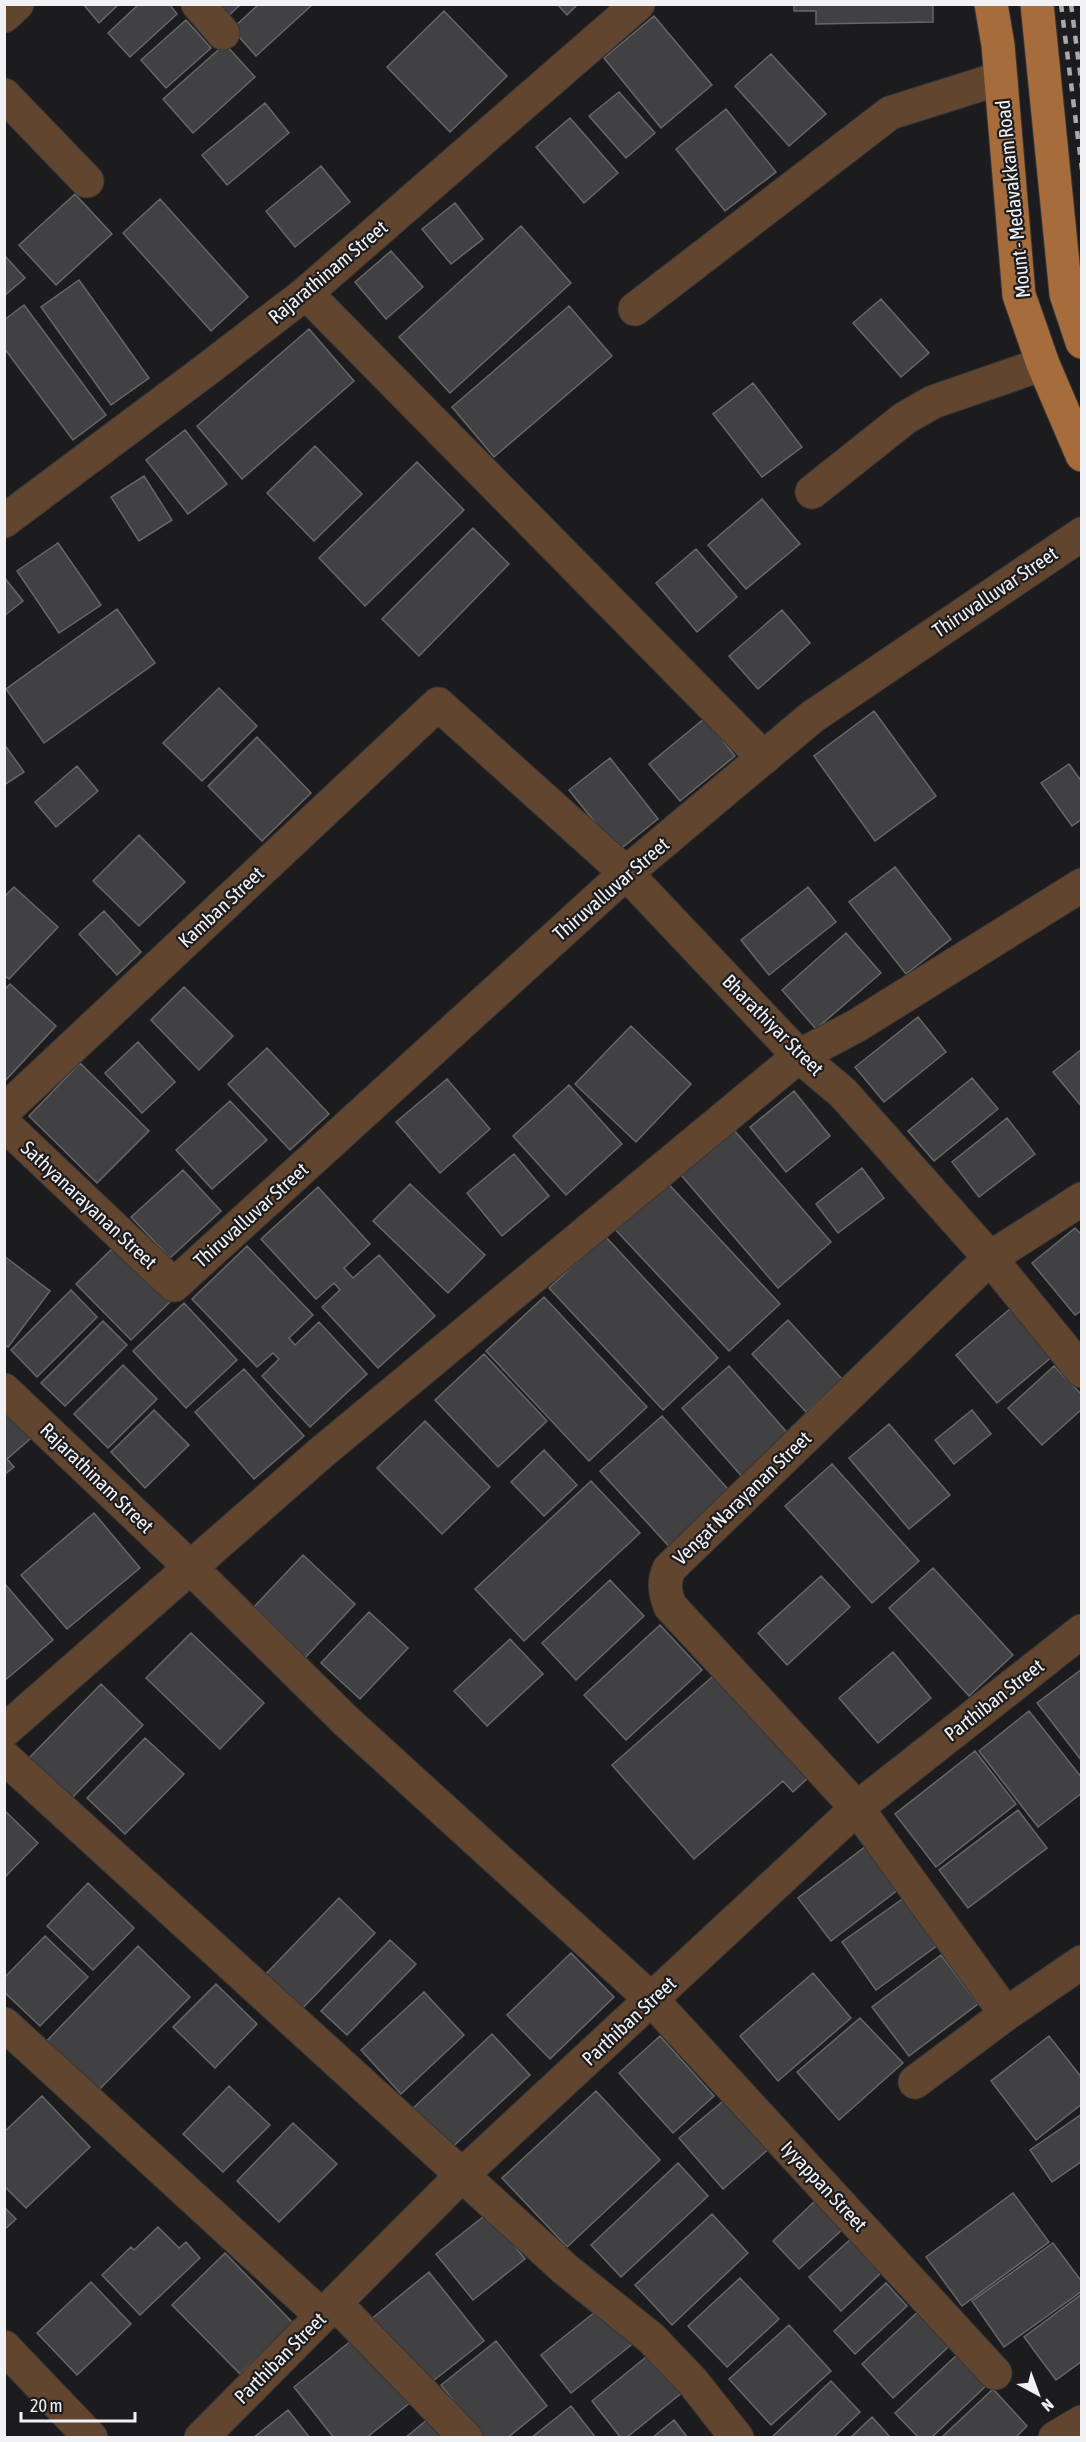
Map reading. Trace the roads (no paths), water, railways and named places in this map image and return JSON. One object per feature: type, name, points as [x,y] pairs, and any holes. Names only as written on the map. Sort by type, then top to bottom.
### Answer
[{"type":"main road","name":"Mount - Medavakkam Road","points":[[991,4],[1001,78],[1019,295],[1043,364],[1082,454]]},
{"type":"main road","points":[[1037,4],[1066,294],[1082,342]]},
{"type":"street","points":[[4,16],[16,4]]},
{"type":"street","points":[[198,4],[224,33]]},
{"type":"street","name":"Rajarathinam Street","points":[[4,521],[210,368],[306,293],[638,4]]},
{"type":"street","points":[[635,309],[890,113],[1001,78]]},
{"type":"street","points":[[4,95],[87,181]]},
{"type":"street","points":[[306,293],[764,758]]},
{"type":"street","points":[[812,492],[906,418],[933,402],[1043,364]]},
{"type":"street","name":"Thiruvalluvar Street","points":[[174,1285],[626,873],[812,717],[1082,534]]},
{"type":"street","name":"Bharathiyar Street","points":[[438,704],[626,873],[799,1056],[843,1093],[990,1258],[1082,1371]]},
{"type":"street","name":"Kamban Street","points":[[4,1111],[438,704]]},
{"type":"street","points":[[4,1731],[189,1566],[322,1452],[799,1056],[856,1026],[1082,885]]},
{"type":"street","name":"Sathyanarayanan Street","points":[[4,1124],[174,1285]]},
{"type":"street","name":"Vengat Narayanan Street","points":[[1006,2014],[857,1808],[670,1605],[665,1592],[664,1580],[669,1569],[990,1258],[1082,1198]]},
{"type":"street","name":"Rajarathinam Street","points":[[4,1390],[189,1566],[346,1721],[652,2000]]},
{"type":"street","name":"Parthiban Street","points":[[201,2438],[461,2176],[857,1808],[1082,1631]]},
{"type":"street","points":[[4,1757],[565,2270],[651,2338],[693,2382],[737,2438]]},
{"type":"street","points":[[915,2082],[1006,2014],[1082,1962]]},
{"type":"street","name":"Iyyappan Street","points":[[652,2000],[995,2373]]},
{"type":"street","points":[[4,2024],[329,2309],[466,2438]]},
{"type":"street","points":[[4,2347],[91,2438]]},
{"type":"street","points":[[1055,2438],[1082,2422]]},
{"type":"railway","points":[[1061,4],[1082,170]]},
{"type":"railway","points":[[1071,4],[1082,88]]}]
